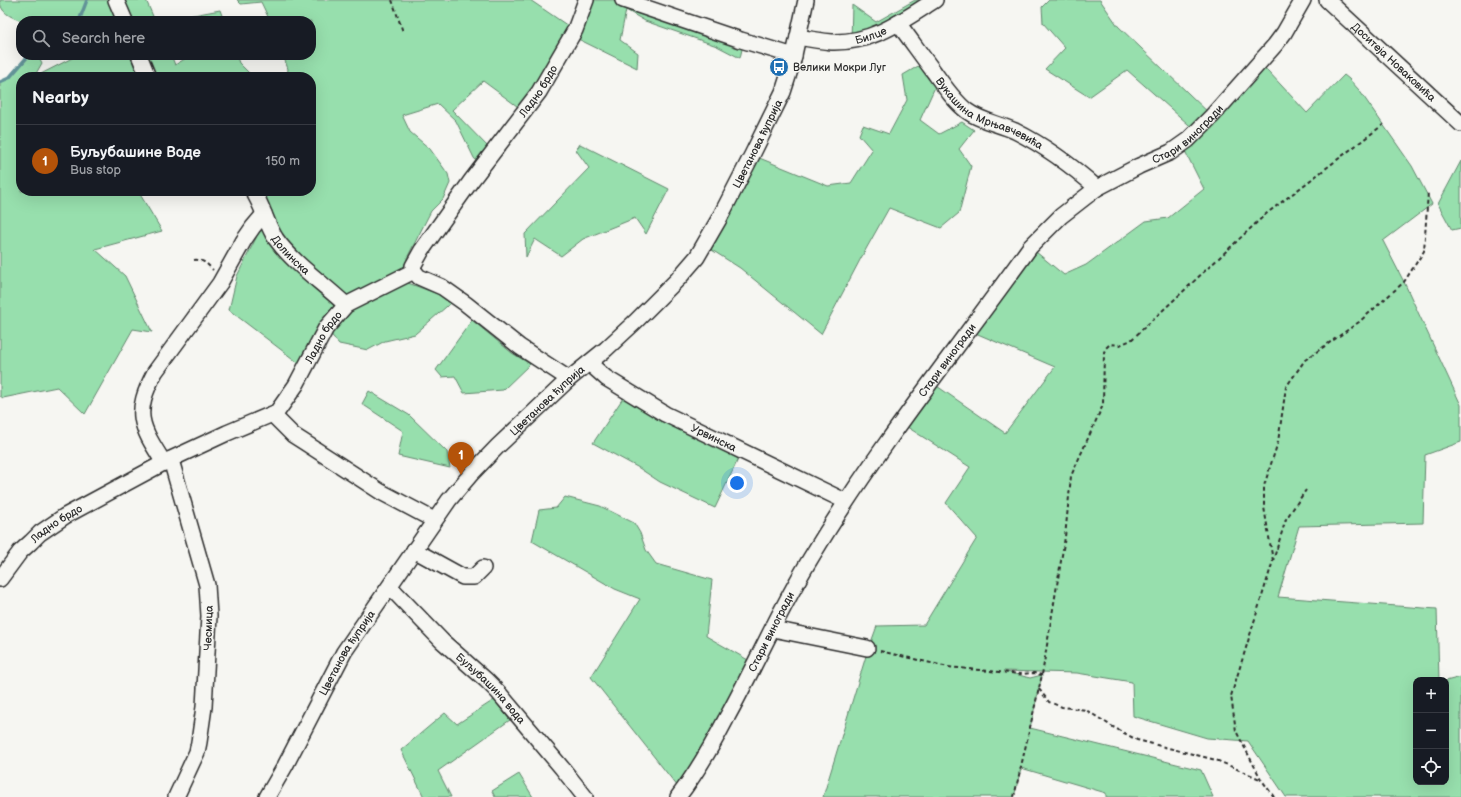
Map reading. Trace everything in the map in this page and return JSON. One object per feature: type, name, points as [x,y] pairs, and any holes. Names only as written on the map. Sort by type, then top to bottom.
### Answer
[{"type":"street","points":[[116,0],[123,16]]},
{"type":"street","name":"Ладно брдо","points":[[0,579],[20,552],[40,533],[58,521],[166,462],[227,433],[273,415],[280,408],[296,385],[326,328],[346,305],[414,271],[413,266],[422,250],[471,181],[525,112],[538,92],[575,30],[586,0]]},
{"type":"street","points":[[623,0],[741,40],[794,56]]},
{"type":"street","name":"Цветанова ћуприја","points":[[266,797],[285,766],[342,656],[434,520],[472,474],[532,413],[620,336],[662,296],[697,257],[719,219],[783,92],[794,56],[806,0]]},
{"type":"street","name":"Билце","points":[[798,38],[832,42],[851,41],[876,35],[935,0]]},
{"type":"street","name":"Стари виногради","points":[[678,797],[699,768],[812,556],[845,501],[1030,247],[1061,216],[1097,188],[1139,166],[1171,152],[1188,140],[1212,116],[1275,45],[1303,0]]},
{"type":"street","name":"Доситеја Новаковића","points":[[1327,0],[1461,124]]},
{"type":"street","name":"Вукашина Мрњавчевића","points":[[898,23],[953,98],[969,112],[978,118],[1013,131],[1041,145],[1075,169],[1097,188]]},
{"type":"street","points":[[141,60],[146,72]]},
{"type":"street","name":"Долинска","points":[[255,196],[281,245],[292,257],[346,305]]},
{"type":"street","name":"Чесмица","points":[[176,797],[197,752],[200,742],[210,616],[207,585],[174,473],[146,431],[142,415],[142,402],[155,372],[220,283],[244,240],[264,214]]},
{"type":"street","points":[[414,271],[419,277],[442,287],[520,347],[569,380]]},
{"type":"street","name":"Урвинска","points":[[589,363],[606,378],[665,414],[845,501]]},
{"type":"street","points":[[273,415],[292,435],[381,492],[434,520]]},
{"type":"street","points":[[414,550],[463,577],[474,577],[483,568]]},
{"type":"street","name":"Буљубашина вода","points":[[390,587],[442,641],[494,688],[585,797]]},
{"type":"street","points":[[773,629],[867,648]]},
{"type":"path","points":[[392,0],[403,32]]},
{"type":"path","points":[[1014,797],[1042,675],[1065,538],[1071,476],[1103,405],[1104,352],[1106,348],[1110,344],[1120,345],[1131,340],[1266,214],[1384,124]]},
{"type":"path","points":[[1273,561],[1264,507],[1264,486],[1278,442],[1286,387],[1305,360],[1359,322],[1404,282],[1424,251],[1428,192]]},
{"type":"path","points":[[194,260],[200,259],[206,263],[219,277],[220,283]]},
{"type":"path","points":[[1274,797],[1261,779],[1236,731],[1231,696],[1286,519],[1306,490]]},
{"type":"path","points":[[867,648],[948,667],[1020,674],[1034,673],[1042,675]]},
{"type":"path","points":[[1039,689],[1049,702],[1062,707],[1086,710],[1137,740],[1216,760],[1261,779]]},
{"type":"green space","points":[[0,0],[146,0],[153,16],[16,16],[16,19],[6,14],[0,4]]},
{"type":"green space","points":[[237,0],[530,0],[574,30],[586,0],[622,0],[743,45],[740,58],[717,46],[645,21],[626,10],[620,40],[638,53],[637,68],[572,36],[525,112],[483,81],[452,110],[490,149],[479,164],[474,158],[456,121],[438,104],[402,115],[410,132],[430,149],[448,174],[450,183],[443,199],[431,211],[407,258],[408,283],[454,300],[415,334],[385,341],[368,350],[339,344],[324,326],[301,365],[229,310],[237,276],[256,238],[257,197],[316,196],[316,72],[288,72],[285,60],[316,60],[316,16],[268,16],[261,2],[241,4]]},
{"type":"green space","points":[[915,0],[935,0],[851,41],[852,5],[876,22]]},
{"type":"green space","points":[[1049,0],[1100,0],[1118,26],[1212,116],[1259,64],[1268,71],[1307,113],[1344,75],[1359,90],[1412,166],[1432,204],[1383,241],[1404,282],[1461,405],[1461,442],[1425,455],[1423,523],[1299,526],[1278,597],[1437,609],[1439,677],[1413,677],[1413,785],[1449,785],[1449,680],[1461,677],[1461,797],[1286,797],[1248,741],[1207,738],[1133,716],[1132,682],[1077,673],[1003,671],[1030,678],[1042,675],[1030,728],[1201,770],[1213,797],[1106,797],[1106,793],[1021,768],[1014,797],[823,797],[866,656],[877,626],[924,625],[977,538],[946,503],[970,467],[901,423],[931,382],[1005,433],[1055,367],[973,332],[1030,247],[1064,275],[1086,265],[1146,221],[1168,218],[1204,189],[1182,145],[1197,132],[1127,70],[1089,97],[1045,69],[1065,48],[1043,23],[1042,7]]},
{"type":"green space","points":[[220,10],[222,16],[188,16]]},
{"type":"green space","points":[[25,60],[40,60],[42,63],[37,72],[16,72],[16,196],[141,196],[162,231],[95,249],[125,276],[152,332],[133,329],[85,414],[57,387],[3,398],[0,396],[0,82],[9,78]]},
{"type":"green space","points":[[68,60],[173,60],[175,65],[183,60],[238,60],[248,72],[45,72]]},
{"type":"green space","points":[[920,65],[935,87],[920,120],[939,134],[962,122],[974,130],[959,149],[971,166],[959,213],[941,228],[889,208],[821,334],[740,268],[704,245],[752,155],[828,186],[851,183],[872,150],[859,135],[863,125],[889,134],[907,100],[903,75]]},
{"type":"green space","points":[[580,144],[669,189],[646,234],[635,218],[583,239],[561,256],[535,239],[526,257],[525,234],[589,168],[576,150]]},
{"type":"green space","points":[[1461,161],[1461,228],[1452,230],[1438,204]]},
{"type":"green space","points":[[472,320],[512,353],[530,364],[503,390],[464,393],[455,376],[442,377],[436,370]]},
{"type":"green space","points":[[369,391],[409,415],[447,452],[450,468],[398,456],[403,431],[362,404]]},
{"type":"green space","points":[[627,392],[742,451],[715,508],[660,482],[639,468],[593,443]]},
{"type":"green space","points":[[565,497],[600,506],[634,523],[640,533],[646,550],[656,564],[712,580],[706,636],[755,664],[682,792],[591,677],[640,599],[615,589],[532,541],[539,510],[556,508]]},
{"type":"green space","points":[[494,700],[510,720],[438,771],[451,797],[424,797],[401,750],[445,713],[457,724]]},
{"type":"green space","points":[[519,774],[533,797],[495,797],[492,791]]},
{"type":"waterway","points":[[81,16],[87,0]]},
{"type":"waterway","points":[[0,82],[9,78],[25,60]]},
{"type":"place","name":"Велики Мокри Луг","points":[[779,67]]},
{"type":"place","name":"Буљубашине Воде","points":[[461,475]]}]
